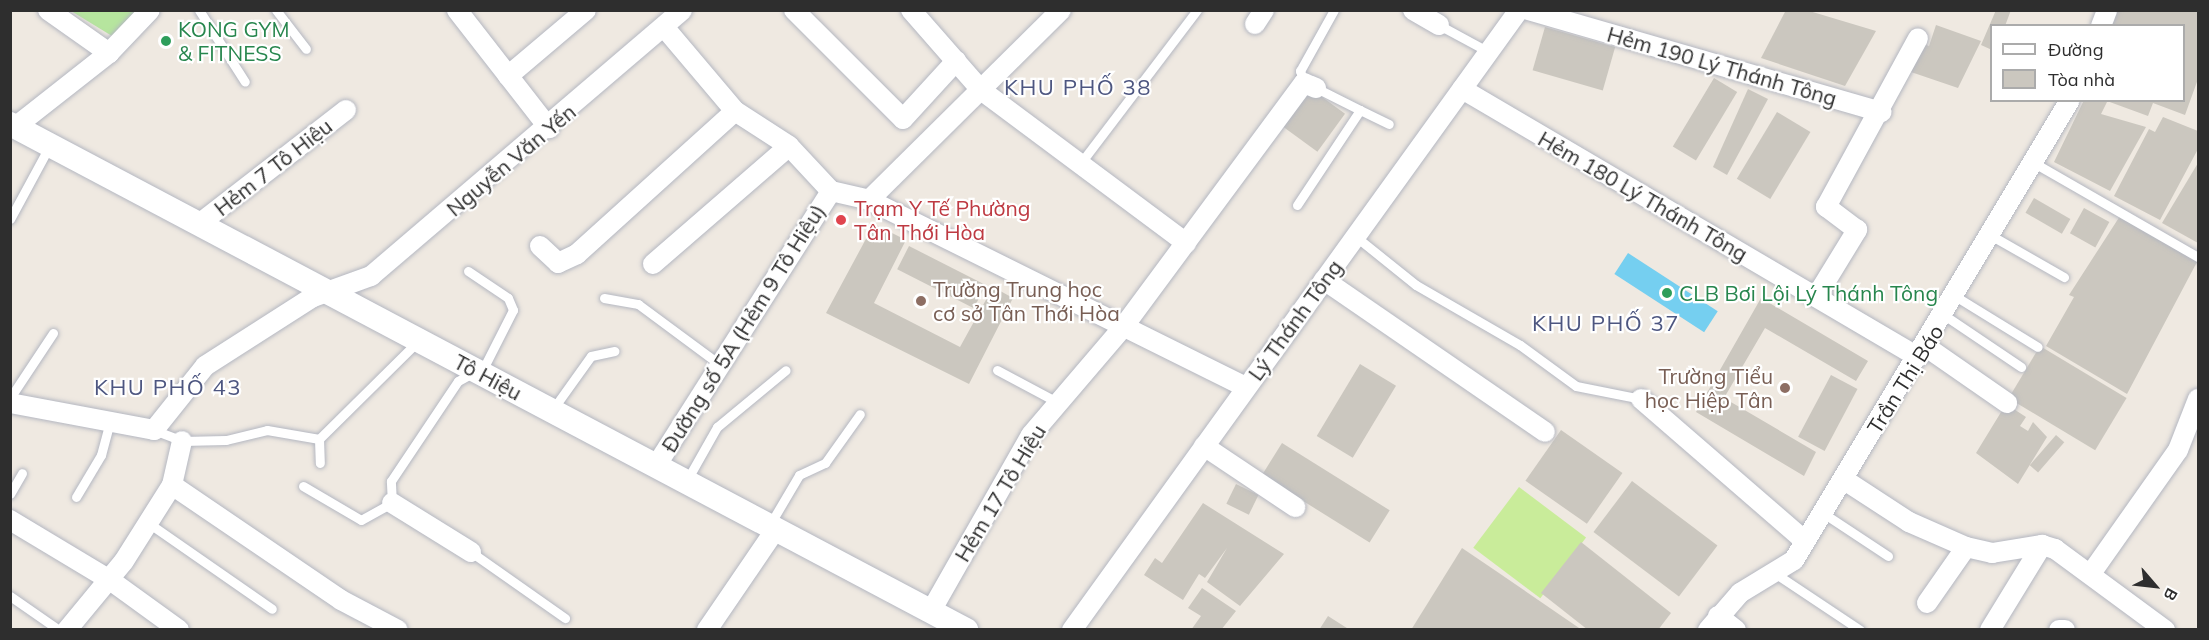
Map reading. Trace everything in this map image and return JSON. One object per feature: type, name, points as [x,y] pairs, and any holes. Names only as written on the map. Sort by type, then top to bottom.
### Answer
[{"type":"street","points":[[48,10],[109,52]]},
{"type":"street","points":[[13,125],[109,52],[150,10]]},
{"type":"street","points":[[457,10],[549,128]]},
{"type":"street","points":[[508,76],[586,10]]},
{"type":"street","name":"Nguyễn Văn Yến","points":[[154,430],[205,366],[328,292],[371,276],[549,128],[682,10]]},
{"type":"street","points":[[794,10],[903,119],[956,61]]},
{"type":"street","points":[[911,10],[981,90],[1078,165],[1186,243]]},
{"type":"street","points":[[869,200],[1061,10]]},
{"type":"street","points":[[1413,10],[1439,25]]},
{"type":"street","name":"Lý Thánh Tông","points":[[1072,630],[1519,10]]},
{"type":"street","name":"Hẻm 190 Lý Thánh Tông","points":[[1528,10],[1882,112]]},
{"type":"street","points":[[664,27],[735,111],[789,146],[831,191],[869,200],[1246,387]]},
{"type":"street","points":[[1816,297],[1857,230],[1826,207],[1882,112],[1918,38]]},
{"type":"street","name":"Hẻm 17 Tô Hiệu","points":[[931,611],[1031,435],[1124,326],[1186,243],[1315,85]]},
{"type":"street","name":"Hẻm 180 Lý Thánh Tông","points":[[1462,89],[1816,297],[1921,351],[2007,403]]},
{"type":"street","name":"Trần Thị Báo","points":[[1713,623],[1740,593],[1776,574],[1806,541],[2036,164],[2069,102]]},
{"type":"street","name":"Hẻm 7 Tô Hiệu","points":[[199,224],[346,110]]},
{"type":"street","points":[[540,246],[558,263],[577,254],[735,111]]},
{"type":"street","name":"Tô Hiệu","points":[[13,125],[966,630]]},
{"type":"street","points":[[653,264],[789,146]]},
{"type":"street","name":"Đường số 5A (Hẻm 9 Tô Hiệu)","points":[[656,466],[831,191]]},
{"type":"street","points":[[1324,280],[1545,432]]},
{"type":"street","points":[[1641,399],[1806,541]]},
{"type":"street","points":[[2092,572],[2178,450],[2199,399]]},
{"type":"street","points":[[10,404],[111,420],[154,430]]},
{"type":"street","points":[[67,630],[110,580],[172,485],[182,441]]},
{"type":"street","points":[[1204,446],[1295,507]]},
{"type":"street","points":[[1843,479],[1909,522],[1966,547],[1992,553],[2042,545],[2092,572],[2165,630]]},
{"type":"street","points":[[172,485],[341,600],[398,630]]},
{"type":"street","points":[[392,503],[471,552]]},
{"type":"street","points":[[10,520],[110,580],[178,630]]},
{"type":"street","points":[[707,630],[772,528]]},
{"type":"street","points":[[1990,630],[2042,545]]},
{"type":"street","points":[[1927,603],[1966,547]]},
{"type":"street","points":[[1713,623],[1736,630]]},
{"type":"street","points":[[2060,630],[2065,630]]},
{"type":"lane","points":[[199,10],[245,82]]},
{"type":"lane","points":[[276,10],[306,50]]},
{"type":"lane","points":[[1078,165],[1197,10]]},
{"type":"lane","points":[[1334,10],[1300,71],[1315,85],[1389,124]]},
{"type":"lane","points":[[1439,25],[1489,52]]},
{"type":"lane","points":[[1297,206],[1360,110]]},
{"type":"lane","points":[[10,219],[50,145]]},
{"type":"lane","points":[[2036,164],[2199,257]]},
{"type":"lane","points":[[1355,236],[1416,285],[1520,345],[1576,386],[1641,399]]},
{"type":"lane","points":[[1992,236],[2064,278]]},
{"type":"lane","points":[[303,486],[361,520],[392,503],[391,481],[458,381],[478,372],[513,310],[508,298],[468,271]]},
{"type":"lane","points":[[1956,296],[2038,347]]},
{"type":"lane","points":[[604,298],[638,304],[719,364]]},
{"type":"lane","points":[[1944,315],[2021,366]]},
{"type":"lane","points":[[10,398],[53,333]]},
{"type":"lane","points":[[320,463],[319,439],[419,341]]},
{"type":"lane","points":[[551,411],[591,356],[614,351]]},
{"type":"lane","points":[[686,482],[717,427],[786,370]]},
{"type":"lane","points":[[997,370],[1057,402]]},
{"type":"lane","points":[[772,528],[799,475],[825,463],[860,414]]},
{"type":"lane","points":[[76,497],[101,455],[111,420]]},
{"type":"lane","points":[[154,430],[182,441],[226,440],[267,430],[319,439]]},
{"type":"lane","points":[[10,494],[22,473]]},
{"type":"lane","points":[[1823,513],[1888,556]]},
{"type":"lane","points":[[147,522],[272,609]]},
{"type":"lane","points":[[471,552],[565,618]]},
{"type":"lane","points":[[1776,574],[1860,630]]},
{"type":"lane","points":[[10,596],[59,630]]},
{"type":"green space","points":[[71,11],[137,11],[112,36]]},
{"type":"green space","points":[[1519,487],[1586,538],[1540,598],[1473,548]]},
{"type":"water","name":"CLB Bơi Lội Lý Thánh Tông","points":[[1628,253],[1718,311],[1704,332],[1614,274]]},
{"type":"building","points":[[1786,10],[1806,10],[1876,31],[1845,86],[1761,58]]},
{"type":"building","points":[[1996,10],[2011,10],[2006,24],[1990,24]]},
{"type":"building","points":[[2111,10],[2198,10],[2198,79],[2185,115],[2153,103],[2148,116],[2110,102],[2185,102],[2185,24],[2106,24]]},
{"type":"building","points":[[1990,24],[1990,49],[1981,45]]},
{"type":"building","points":[[1936,25],[1981,41],[1958,88],[1908,71],[1918,42],[1929,46]]},
{"type":"building","points":[[1545,27],[1615,47],[1603,90],[1533,70]]},
{"type":"building","points":[[1714,78],[1737,92],[1696,160],[1673,147]]},
{"type":"building","points":[[1307,86],[1345,114],[1317,152],[1279,124]]},
{"type":"building","points":[[1748,89],[1768,99],[1727,175],[1713,167]]},
{"type":"building","points":[[2083,102],[2107,102],[2101,114],[2146,127],[2110,191],[2054,162]]},
{"type":"building","points":[[1777,112],[1810,132],[1770,199],[1737,179]]},
{"type":"building","points":[[2163,117],[2198,131],[2198,149],[2160,220],[2114,196],[2149,129],[2155,132]]},
{"type":"building","points":[[2198,163],[2198,243],[2162,223]]},
{"type":"building","points":[[2034,198],[2070,219],[2062,234],[2026,213]]},
{"type":"building","points":[[2084,208],[2109,222],[2095,247],[2070,233]]},
{"type":"building","points":[[2120,216],[2197,262],[2127,394],[2046,346],[2074,297],[2069,295]]},
{"type":"building","points":[[874,224],[906,240],[874,303],[960,347],[993,287],[1013,298],[969,384],[826,313]]},
{"type":"building","points":[[909,246],[986,285],[974,308],[897,269]]},
{"type":"building","name":"Trường Tiểu học Hiệp Tân","points":[[1761,298],[1868,361],[1856,381],[1765,328],[1724,398],[1816,452],[1804,476],[1696,412]]},
{"type":"building","points":[[2040,346],[2127,398],[2095,450],[2009,398]]},
{"type":"building","points":[[1360,364],[1396,386],[1353,458],[1317,436]]},
{"type":"building","name":"Trường Tiểu học Hiệp Tân","points":[[1831,375],[1857,389],[1825,451],[1798,437]]},
{"type":"building","points":[[2006,404],[2026,417],[2020,426],[2028,431],[2033,422],[2047,437],[2018,484],[1976,453]]},
{"type":"building","points":[[1561,430],[1622,473],[1587,524],[1525,481]]},
{"type":"building","points":[[2056,435],[2064,442],[2038,472],[2030,465]]},
{"type":"building","points":[[1282,443],[1390,510],[1370,543],[1262,475]]},
{"type":"building","points":[[1632,481],[1717,545],[1679,597],[1593,532]]},
{"type":"building","points":[[1236,484],[1258,495],[1249,515],[1226,504]]},
{"type":"building","points":[[1203,503],[1284,554],[1240,606],[1207,582],[1227,548],[1205,578],[1199,574],[1183,600],[1144,575],[1155,558],[1162,563]]},
{"type":"building","points":[[1581,542],[1671,613],[1658,630],[1588,630],[1541,593]]},
{"type":"building","points":[[1462,548],[1496,571],[1582,630],[1411,630]]},
{"type":"building","points":[[1202,588],[1236,611],[1221,630],[1191,630],[1201,616],[1188,608]]},
{"type":"building","points":[[1328,616],[1350,630],[1319,630]]},
{"type":"place","name":"KONG GYM & FITNESS","points":[[166,41]]},
{"type":"place","name":"Trạm Y Tế Phường Tân Thới Hòa","points":[[841,220]]},
{"type":"place","name":"CLB Bơi Lội Lý Thánh Tông","points":[[1667,293]]},
{"type":"place","name":"Trường Trung học cơ sở Tân Thới Hòa","points":[[921,301]]},
{"type":"place","name":"Trường Tiểu học Hiệp Tân","points":[[1785,388]]},
{"type":"district","name":"KHU PHỐ 38","points":[[1078,88]]},
{"type":"district","name":"KHU PHỐ 37","points":[[1606,324]]},
{"type":"district","name":"KHU PHỐ 43","points":[[168,388]]}]
